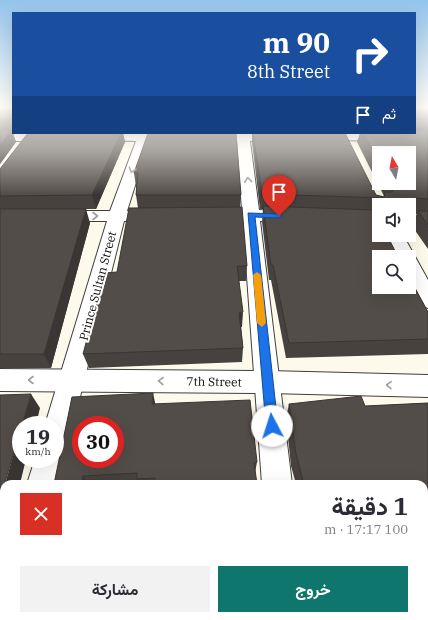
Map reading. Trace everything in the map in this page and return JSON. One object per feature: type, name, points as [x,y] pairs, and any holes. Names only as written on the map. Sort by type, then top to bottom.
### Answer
[{"type":"street","points":[[21,148],[30,137]]},
{"type":"street","name":"Prince Sultan Street","points":[[62,416],[117,216],[143,137]]},
{"type":"street","points":[[243,137],[277,480]]},
{"type":"street","points":[[346,137],[353,151]]},
{"type":"street","points":[[196,215],[311,217]]},
{"type":"street","points":[[0,216],[172,216]]},
{"type":"street","points":[[416,219],[428,219]]},
{"type":"street","points":[[416,277],[428,300]]},
{"type":"street","name":"7th Street","points":[[0,380],[268,382],[428,386]]},
{"type":"street","points":[[43,480],[47,468]]},
{"type":"building","points":[[0,137],[6,137],[0,145]]},
{"type":"building","points":[[25,137],[119,137],[92,195],[0,196],[0,169]]},
{"type":"building","points":[[147,137],[236,137],[241,195],[136,195],[138,173],[134,173]]},
{"type":"building","points":[[254,137],[347,137],[372,187],[372,190],[376,195],[384,197],[385,192],[392,192],[393,190],[416,190],[416,146],[372,146],[372,150],[365,137],[428,137],[428,199],[262,194]]},
{"type":"building","points":[[263,206],[372,210],[372,242],[390,242],[394,250],[372,250],[372,294],[416,294],[416,290],[428,312],[428,339],[289,343],[273,265],[271,265]]},
{"type":"building","points":[[242,207],[247,266],[237,266],[243,312],[239,313],[243,348],[83,354],[105,273],[117,272],[129,208]]},
{"type":"building","points":[[0,209],[86,209],[44,354],[0,354]]},
{"type":"building","points":[[418,211],[428,211],[428,225]]},
{"type":"building","points":[[153,393],[152,404],[250,400],[257,462],[254,463],[256,480],[137,479],[137,473],[83,476],[82,480],[55,480],[57,468],[64,468],[64,436],[72,397]]},
{"type":"building","points":[[31,394],[25,416],[12,416],[12,458],[6,480],[0,480],[0,395]]},
{"type":"building","points":[[361,396],[365,406],[428,403],[428,480],[303,480],[296,454],[289,404]]},
{"type":"slow traffic","points":[[257,275],[262,323]]},
{"type":"route","points":[[272,426],[251,215],[279,216]]}]
